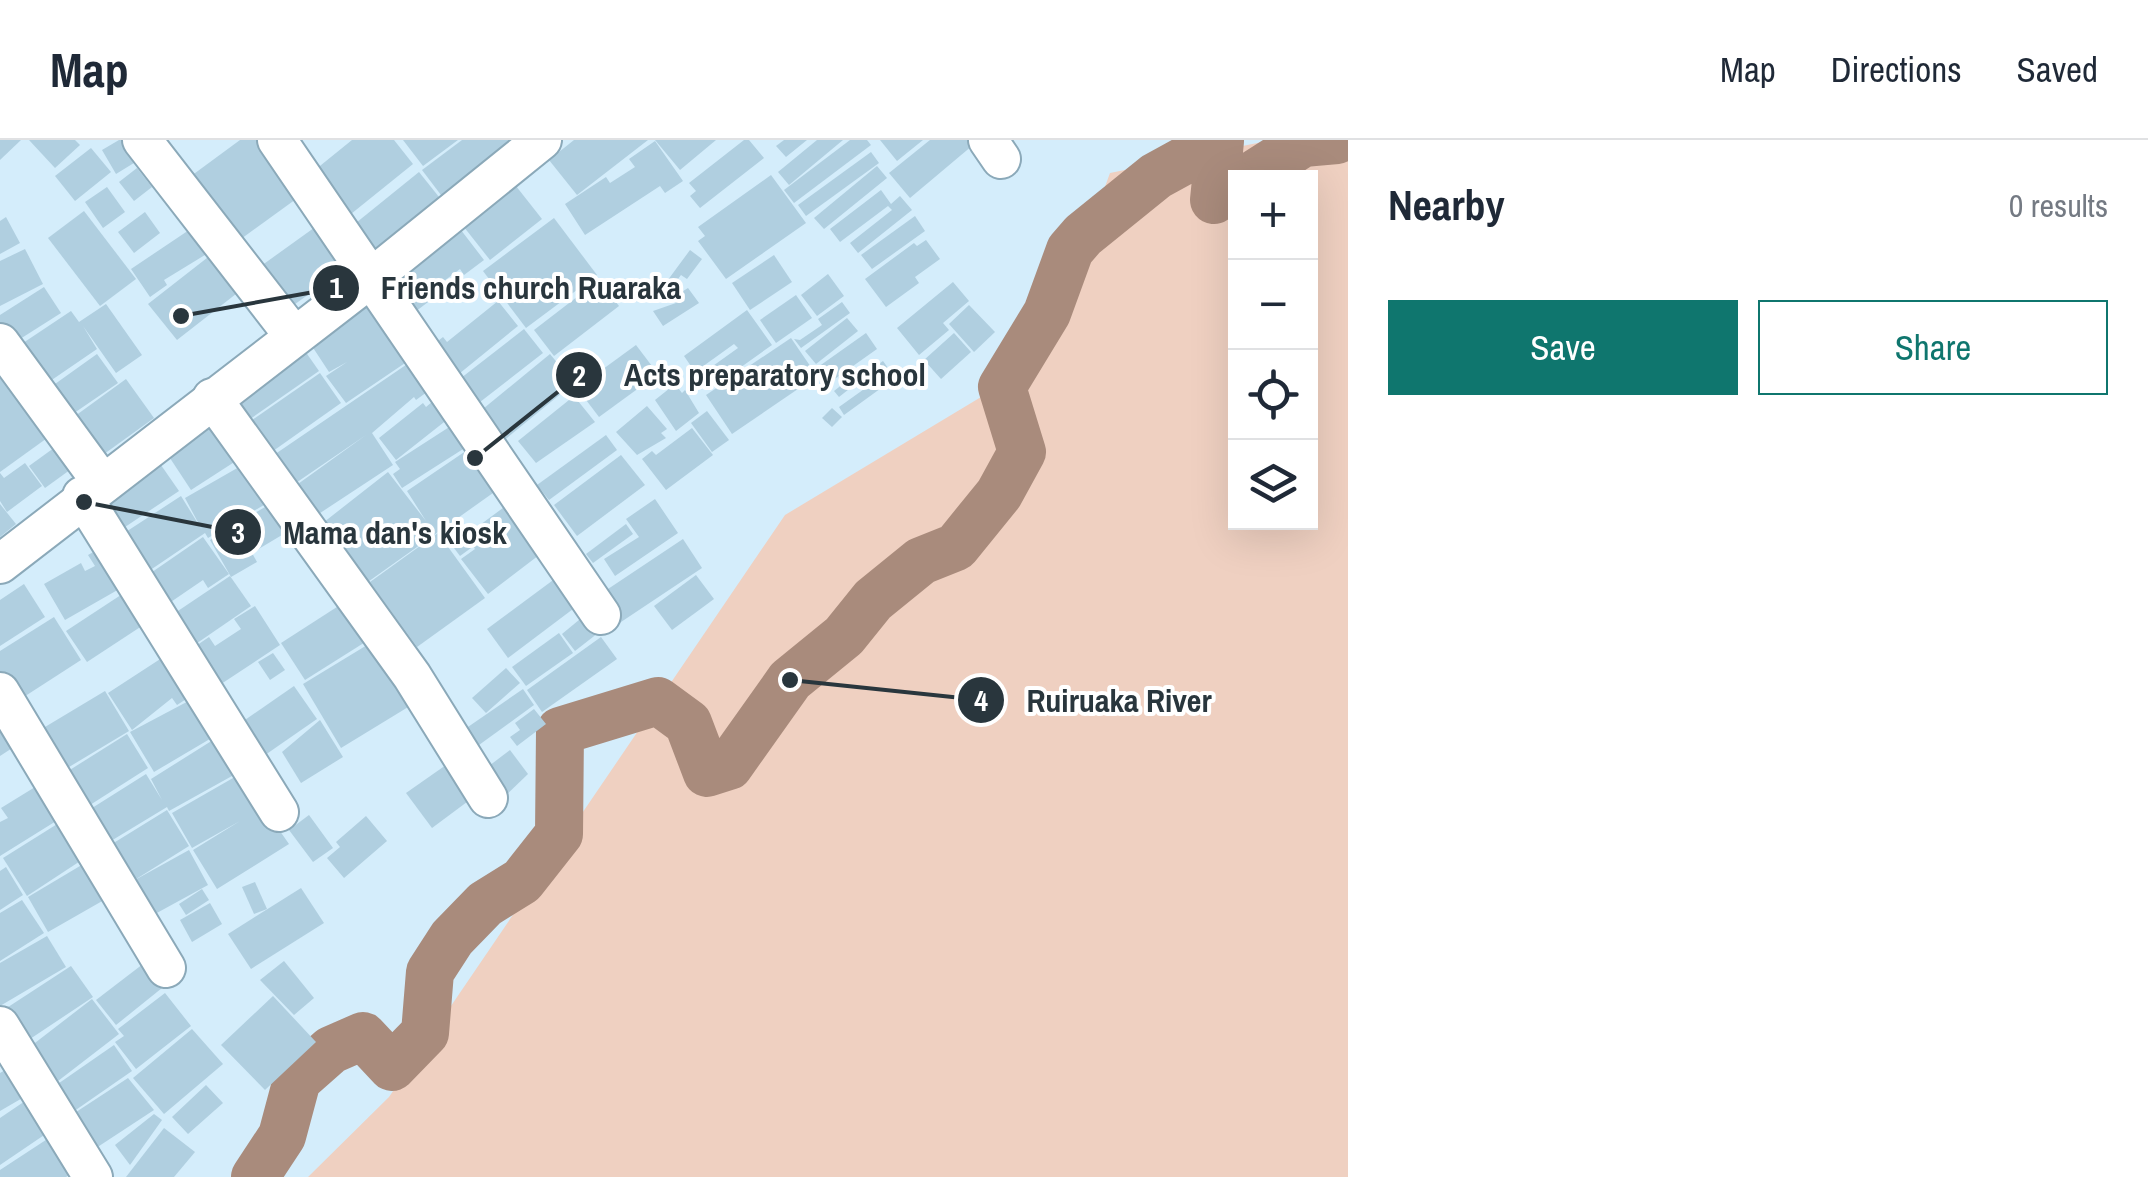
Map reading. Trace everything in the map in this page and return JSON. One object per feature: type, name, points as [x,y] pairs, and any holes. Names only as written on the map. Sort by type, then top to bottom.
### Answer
[{"type":"street","points":[[142,140],[294,336]]},
{"type":"street","points":[[277,140],[602,616]]},
{"type":"street","points":[[0,564],[371,278],[527,145]]},
{"type":"street","points":[[0,343],[93,490],[279,812]]},
{"type":"street","points":[[212,398],[412,676],[488,798]]},
{"type":"street","points":[[0,692],[166,968]]},
{"type":"street","points":[[0,1026],[94,1177]]},
{"type":"shaded area","points":[[1272,140],[1348,140],[1348,1177],[308,1177],[389,1097],[785,515],[1041,361],[1110,173]]},
{"type":"building","points":[[0,140],[21,140],[0,160]]},
{"type":"building","points":[[29,140],[75,140],[80,145],[55,168]]},
{"type":"building","points":[[119,140],[131,140],[142,158],[116,174],[102,150]]},
{"type":"building","points":[[240,140],[264,140],[303,194],[234,244],[187,179]]},
{"type":"building","points":[[352,140],[394,140],[413,164],[346,218],[310,174]]},
{"type":"building","points":[[403,140],[458,140],[423,166]]},
{"type":"building","points":[[462,140],[509,140],[514,147],[444,199],[422,170]]},
{"type":"building","points":[[574,140],[648,140],[577,195],[549,160]]},
{"type":"building","points":[[655,140],[716,140],[680,170]]},
{"type":"building","points":[[749,140],[764,158],[700,208],[690,196],[696,191],[689,183]]},
{"type":"building","points":[[784,140],[807,140],[786,157],[776,146]]},
{"type":"building","points":[[817,140],[843,140],[789,185],[778,172]]},
{"type":"building","points":[[850,140],[867,140],[871,145],[794,203],[784,190]]},
{"type":"building","points":[[880,140],[923,140],[897,161]]},
{"type":"building","points":[[930,140],[979,140],[910,198],[889,173]]},
{"type":"building","points":[[655,141],[683,181],[665,193],[660,186],[585,235],[565,204],[606,177],[610,183],[635,167],[629,159]]},
{"type":"building","points":[[91,148],[111,172],[75,201],[55,176]]},
{"type":"building","points":[[871,152],[879,163],[806,216],[798,205]]},
{"type":"building","points":[[877,166],[887,178],[824,229],[814,218]]},
{"type":"building","points":[[137,168],[152,187],[134,201],[119,182]]},
{"type":"building","points":[[419,172],[439,197],[367,256],[346,231]]},
{"type":"building","points":[[771,175],[806,223],[726,279],[698,241],[705,236],[698,227]]},
{"type":"building","points":[[512,181],[542,219],[490,260],[460,222]]},
{"type":"building","points":[[107,187],[125,212],[103,228],[85,202]]},
{"type":"building","points":[[881,190],[891,204],[900,196],[912,210],[858,253],[850,243],[892,210],[888,206],[840,242],[830,229]]},
{"type":"building","points":[[84,211],[136,279],[100,306],[48,238]]},
{"type":"building","points":[[145,212],[160,233],[134,253],[118,232]]},
{"type":"building","points":[[915,216],[925,231],[872,269],[861,255]]},
{"type":"building","points":[[6,217],[20,243],[0,254],[0,221]]},
{"type":"building","points":[[554,218],[597,275],[526,328],[483,271]]},
{"type":"building","points":[[325,220],[355,261],[284,312],[254,271]]},
{"type":"building","points":[[454,221],[484,260],[464,275],[460,269],[432,290],[436,296],[407,318],[377,278]]},
{"type":"building","points":[[201,222],[218,247],[164,280],[167,285],[150,297],[131,269]]},
{"type":"building","points":[[926,240],[940,259],[915,277],[919,283],[886,307],[865,279],[914,243],[917,246]]},
{"type":"building","points":[[221,247],[250,283],[177,340],[148,304]]},
{"type":"building","points":[[25,249],[43,284],[0,306],[0,261]]},
{"type":"building","points":[[690,250],[702,259],[687,279],[681,275],[668,292],[662,288]]},
{"type":"building","points":[[774,255],[792,282],[750,310],[732,283]]},
{"type":"building","points":[[828,274],[844,296],[817,316],[801,295]]},
{"type":"building","points":[[599,280],[619,306],[554,356],[534,330]]},
{"type":"building","points":[[953,282],[969,301],[943,323],[949,330],[919,355],[897,328]]},
{"type":"building","points":[[44,287],[61,313],[9,346],[0,332],[0,315]]},
{"type":"building","points":[[688,288],[699,303],[663,326],[653,311],[676,303],[672,298]]},
{"type":"building","points":[[375,291],[411,359],[346,403],[326,376],[347,362],[329,372],[306,337]]},
{"type":"building","points":[[796,295],[812,318],[776,343],[760,320]]},
{"type":"building","points":[[498,301],[518,326],[449,382],[424,352],[443,337],[447,342]]},
{"type":"building","points":[[842,302],[850,313],[801,348],[794,339],[800,340],[822,325],[818,319]]},
{"type":"building","points":[[106,304],[142,355],[116,373],[83,326],[97,349],[40,388],[14,349],[71,311],[79,322]]},
{"type":"building","points":[[969,305],[995,332],[974,352],[949,324]]},
{"type":"building","points":[[747,310],[772,345],[713,387],[703,373],[738,348],[734,344],[695,372],[684,356]]},
{"type":"building","points":[[847,318],[858,331],[816,364],[805,351]]},
{"type":"building","points":[[524,329],[543,353],[471,409],[452,385]]},
{"type":"building","points":[[866,333],[877,349],[829,383],[818,367]]},
{"type":"building","points":[[954,333],[971,352],[941,379],[924,360]]},
{"type":"building","points":[[791,338],[817,376],[732,434],[706,395]]},
{"type":"building","points":[[298,341],[319,371],[243,424],[221,393]]},
{"type":"building","points":[[636,345],[658,374],[599,417],[577,388]]},
{"type":"building","points":[[97,354],[118,383],[61,422],[41,394]]},
{"type":"building","points":[[422,354],[442,381],[416,400],[414,397],[372,433],[393,465],[311,519],[291,489],[366,435],[287,489],[265,461]]},
{"type":"building","points":[[550,354],[574,383],[502,442],[478,413]]},
{"type":"building","points":[[883,361],[895,378],[844,415],[839,407],[867,387],[860,378]]},
{"type":"building","points":[[0,368],[61,428],[0,472]]},
{"type":"building","points":[[320,373],[341,403],[266,456],[245,425]]},
{"type":"building","points":[[853,376],[858,382],[839,397],[834,391]]},
{"type":"building","points":[[126,379],[154,418],[93,462],[64,424]]},
{"type":"building","points":[[675,384],[682,393],[685,390],[699,413],[676,431],[655,400]]},
{"type":"building","points":[[574,396],[595,422],[536,463],[518,441]]},
{"type":"building","points":[[438,397],[453,415],[396,460],[379,438],[423,403],[426,407]]},
{"type":"building","points":[[647,406],[667,429],[661,433],[666,438],[637,455],[616,432]]},
{"type":"building","points":[[832,408],[842,417],[832,427],[822,418]]},
{"type":"building","points":[[707,411],[729,440],[712,452],[691,423]]},
{"type":"building","points":[[214,420],[239,459],[191,490],[166,452]]},
{"type":"building","points":[[457,422],[471,444],[402,488],[393,474],[400,469],[395,462]]},
{"type":"building","points":[[692,428],[713,455],[666,490],[642,459],[652,451],[656,455]]},
{"type":"building","points":[[606,435],[617,450],[549,500],[537,485]]},
{"type":"building","points":[[479,442],[507,483],[365,584],[319,526],[388,472],[426,521],[407,491]]},
{"type":"building","points":[[58,445],[74,467],[45,488],[29,466]]},
{"type":"building","points":[[154,455],[179,491],[113,535],[88,499]]},
{"type":"building","points":[[621,455],[645,485],[577,536],[554,505]]},
{"type":"building","points":[[25,463],[42,486],[7,512],[0,501],[0,473],[4,478]]},
{"type":"building","points":[[246,463],[269,502],[208,538],[205,533],[140,577],[115,539],[181,496],[202,530],[185,498]]},
{"type":"building","points":[[655,499],[678,533],[615,576],[604,559],[639,537],[626,519]]},
{"type":"building","points":[[511,502],[547,549],[488,594],[461,559],[475,549],[465,536]]},
{"type":"building","points":[[0,504],[16,524],[0,537]]},
{"type":"building","points":[[270,504],[287,532],[252,553],[257,562],[231,577],[210,540]]},
{"type":"building","points":[[626,524],[633,534],[593,563],[586,554]]},
{"type":"building","points":[[459,531],[471,548],[460,556],[448,540]]},
{"type":"building","points":[[438,533],[485,598],[417,647],[370,582]]},
{"type":"building","points":[[203,537],[229,574],[208,588],[203,580],[162,608],[142,579]]},
{"type":"building","points":[[683,539],[702,568],[618,624],[599,595]]},
{"type":"building","points":[[106,545],[128,584],[65,620],[44,584],[81,563],[85,571],[95,566],[88,555]]},
{"type":"building","points":[[564,572],[585,600],[508,658],[487,629]]},
{"type":"building","points":[[696,575],[714,599],[672,630],[654,606]]},
{"type":"building","points":[[230,576],[251,606],[187,650],[166,619]]},
{"type":"building","points":[[24,584],[45,617],[0,646],[0,600]]},
{"type":"building","points":[[130,589],[151,620],[87,662],[66,631]]},
{"type":"building","points":[[354,596],[378,634],[305,680],[281,643]]},
{"type":"building","points":[[255,606],[280,645],[212,690],[187,652],[209,637],[215,646],[241,629],[234,619]]},
{"type":"building","points":[[585,615],[598,633],[575,651],[562,634]]},
{"type":"building","points":[[54,617],[81,660],[16,702],[0,677],[0,651]]},
{"type":"building","points":[[559,633],[573,653],[526,686],[512,667]]},
{"type":"building","points":[[601,637],[617,659],[542,712],[527,690]]},
{"type":"building","points":[[377,639],[418,701],[341,748],[303,684]]},
{"type":"building","points":[[171,652],[197,692],[177,705],[172,698],[132,730],[108,693]]},
{"type":"building","points":[[273,653],[285,670],[270,680],[258,662]]},
{"type":"building","points":[[506,668],[520,683],[486,713],[472,698]]},
{"type":"building","points":[[294,686],[317,719],[255,762],[232,729]]},
{"type":"building","points":[[523,689],[534,705],[479,745],[465,729]]},
{"type":"building","points":[[105,691],[129,731],[59,773],[35,733]]},
{"type":"building","points":[[198,696],[220,733],[154,772],[130,732]]},
{"type":"building","points":[[0,709],[20,743],[0,756]]},
{"type":"building","points":[[534,709],[546,724],[517,746],[510,737],[520,730],[515,723]]},
{"type":"building","points":[[320,720],[343,757],[301,783],[282,752]]},
{"type":"building","points":[[127,734],[148,768],[79,812],[57,778]]},
{"type":"building","points":[[221,735],[241,771],[169,811],[167,807],[101,847],[81,815],[146,774],[162,800],[151,779]]},
{"type":"building","points":[[510,750],[528,774],[498,803],[477,775]]},
{"type":"building","points":[[446,765],[471,799],[432,828],[406,793]]},
{"type":"building","points":[[240,774],[289,844],[217,889],[193,850],[240,821],[192,848],[172,813]]},
{"type":"building","points":[[40,784],[61,818],[0,856],[0,822],[8,818],[1,808]]},
{"type":"building","points":[[167,810],[189,846],[133,881],[189,850],[208,885],[144,920],[99,852]]},
{"type":"building","points":[[309,815],[333,848],[313,862],[289,830]]},
{"type":"building","points":[[70,816],[94,852],[27,896],[3,858]]},
{"type":"building","points":[[366,816],[387,841],[344,878],[327,858],[340,847],[336,842]]},
{"type":"building","points":[[90,860],[111,896],[48,932],[28,897]]},
{"type":"building","points":[[6,867],[23,895],[0,910],[0,871]]},
{"type":"building","points":[[255,882],[267,909],[254,914],[242,887]]},
{"type":"building","points":[[301,888],[324,923],[251,969],[228,934]]},
{"type":"building","points":[[202,889],[209,900],[186,915],[179,904]]},
{"type":"building","points":[[22,900],[44,933],[0,961],[0,913]]},
{"type":"building","points":[[210,903],[222,924],[192,942],[180,920]]},
{"type":"building","points":[[47,936],[66,967],[0,1006],[0,963]]},
{"type":"building","points":[[284,961],[314,998],[294,1015],[260,980]]},
{"type":"building","points":[[143,964],[162,988],[116,1025],[96,1000]]},
{"type":"building","points":[[71,966],[93,997],[24,1043],[2,1011]]},
{"type":"building","points":[[165,993],[191,1026],[136,1069],[115,1042],[124,1036],[118,1029]]},
{"type":"building","points":[[273,996],[316,1042],[265,1090],[221,1045]]},
{"type":"building","points":[[92,999],[119,1034],[58,1081],[31,1046]]},
{"type":"building","points":[[192,1029],[223,1064],[164,1114],[133,1078]]},
{"type":"building","points":[[114,1045],[132,1071],[70,1114],[52,1088]]},
{"type":"building","points":[[14,1065],[31,1093],[0,1111],[0,1073]]},
{"type":"building","points":[[128,1078],[154,1110],[93,1150],[70,1116]]},
{"type":"building","points":[[206,1085],[223,1103],[188,1134],[172,1117]]},
{"type":"building","points":[[34,1095],[56,1127],[0,1165],[0,1118]]},
{"type":"building","points":[[154,1114],[162,1120],[130,1165],[115,1145]]},
{"type":"building","points":[[164,1128],[195,1152],[174,1177],[126,1177]]},
{"type":"building","points":[[55,1134],[78,1170],[66,1177],[0,1177],[0,1170]]},
{"type":"waterway","points":[[1261,170],[1303,143],[1337,140]]},
{"type":"waterway","points":[[255,1177],[282,1136],[297,1080],[331,1050],[363,1036],[392,1067],[425,1033],[430,972],[452,938],[485,904],[522,881],[559,834],[560,731],[658,701],[688,723],[707,773],[729,766],[790,680],[844,636],[873,600],[921,561],[956,547],[999,494],[1022,452],[1002,387],[1047,313],[1070,250],[1083,235],[1156,176],[1220,141],[1214,200],[1228,191]]},
{"type":"place","name":"Friends church Ruaraka","points":[[181,316]]},
{"type":"place","name":"Acts preparatory school","points":[[475,458]]},
{"type":"place","name":"Mama dan's kiosk","points":[[84,502]]},
{"type":"place","name":"Ruiruaka River","points":[[790,680]]}]
